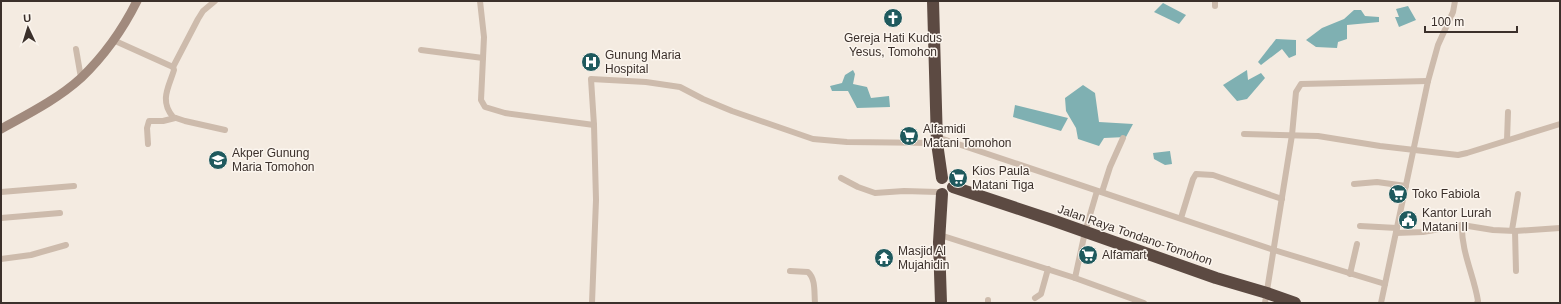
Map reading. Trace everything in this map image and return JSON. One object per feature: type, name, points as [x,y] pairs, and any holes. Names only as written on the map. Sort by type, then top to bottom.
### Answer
[{"type":"highway","points":[[933,1],[937,140],[942,178]]},
{"type":"highway","points":[[940,193],[949,193],[952,187],[950,181],[946,178],[942,178]]},
{"type":"highway","points":[[941,303],[940,193],[936,187],[937,183],[942,178]]},
{"type":"highway","name":"Jalan Raya Tondano-Tomohon","points":[[952,187],[1216,278],[1266,298],[1295,303]]},
{"type":"main road","points":[[1,129],[58,96],[81,78],[106,50],[137,1]]},
{"type":"street","points":[[174,118],[167,107],[165,98],[174,70],[173,67],[203,11],[215,1]]},
{"type":"street","points":[[480,1],[484,37],[481,100],[485,107],[513,114],[594,125]]},
{"type":"street","points":[[1380,303],[1397,231],[1412,150],[1428,81],[1438,45],[1453,12],[1455,1]]},
{"type":"street","points":[[113,40],[173,67]]},
{"type":"street","points":[[76,49],[81,78]]},
{"type":"street","points":[[421,50],[483,58]]},
{"type":"street","points":[[592,303],[596,208],[592,79],[646,82],[680,87],[721,107],[812,139],[847,142],[937,140],[1181,218],[1274,250],[1385,284]]},
{"type":"street","points":[[1266,298],[1292,135],[1296,92],[1301,84],[1428,81]]},
{"type":"street","points":[[1507,140],[1508,112]]},
{"type":"street","points":[[148,144],[147,128],[149,121],[163,121],[174,118],[225,130]]},
{"type":"street","points":[[1244,134],[1269,136],[1318,136],[1348,142],[1458,155],[1560,124]]},
{"type":"street","points":[[1075,278],[1085,232],[1123,138]]},
{"type":"street","points":[[1181,218],[1193,178],[1196,174],[1213,175],[1282,199]]},
{"type":"street","points":[[841,178],[874,193],[904,191],[940,193]]},
{"type":"street","points":[[1354,184],[1377,182],[1406,186]]},
{"type":"street","points":[[1,192],[74,186]]},
{"type":"street","points":[[1516,271],[1513,230],[1518,194]]},
{"type":"street","points":[[1,218],[60,213]]},
{"type":"street","points":[[1462,225],[1464,248],[1475,282],[1478,303]]},
{"type":"street","points":[[1360,226],[1397,231],[1423,232],[1462,225],[1493,230],[1560,228]]},
{"type":"street","points":[[940,235],[1048,269],[1144,303]]},
{"type":"street","points":[[1350,274],[1357,244]]},
{"type":"street","points":[[1,259],[31,255],[66,245]]},
{"type":"street","points":[[1034,298],[1041,294],[1048,269]]},
{"type":"street","points":[[790,271],[810,273],[813,282],[815,303]]},
{"type":"water","points":[[1163,3],[1186,15],[1179,24],[1154,12]]},
{"type":"water","points":[[1408,6],[1416,20],[1399,27],[1395,17],[1399,17],[1396,9]]},
{"type":"water","points":[[1354,10],[1361,10],[1365,16],[1379,17],[1379,22],[1347,25],[1347,39],[1338,42],[1337,48],[1316,47],[1306,40],[1322,28],[1344,19]]},
{"type":"water","points":[[1276,39],[1296,40],[1296,55],[1289,58],[1282,49],[1261,65],[1258,62]]},
{"type":"water","points":[[853,70],[855,74],[853,84],[867,87],[871,98],[889,96],[890,107],[857,108],[848,91],[832,91],[830,86],[842,83],[845,75]]},
{"type":"water","points":[[1247,70],[1248,80],[1261,73],[1265,78],[1247,99],[1237,101],[1223,85]]},
{"type":"water","points":[[1083,85],[1095,93],[1099,122],[1133,124],[1126,137],[1104,138],[1099,146],[1078,139],[1076,128],[1066,111],[1065,98]]},
{"type":"water","points":[[1015,105],[1068,118],[1061,131],[1013,117]]},
{"type":"water","points":[[1170,151],[1172,164],[1165,165],[1154,159],[1153,153]]},
{"type":"place","name":"Gereja Hati Kudus Yesus, Tomohon","points":[[893,18]]},
{"type":"place","name":"Gunung Maria Hospital","points":[[591,62]]},
{"type":"place","name":"Alfamidi Matani Tomohon","points":[[909,136]]},
{"type":"place","name":"Akper Gunung Maria Tomohon","points":[[218,160]]},
{"type":"place","name":"Kios Paula Matani Tiga","points":[[958,178]]},
{"type":"place","name":"Toko Fabiola","points":[[1398,194]]},
{"type":"place","name":"Kantor Lurah Matani II","points":[[1408,220]]},
{"type":"place","name":"Alfamart","points":[[1088,255]]},
{"type":"place","name":"Masjid Al Mujahidin","points":[[884,258]]}]
